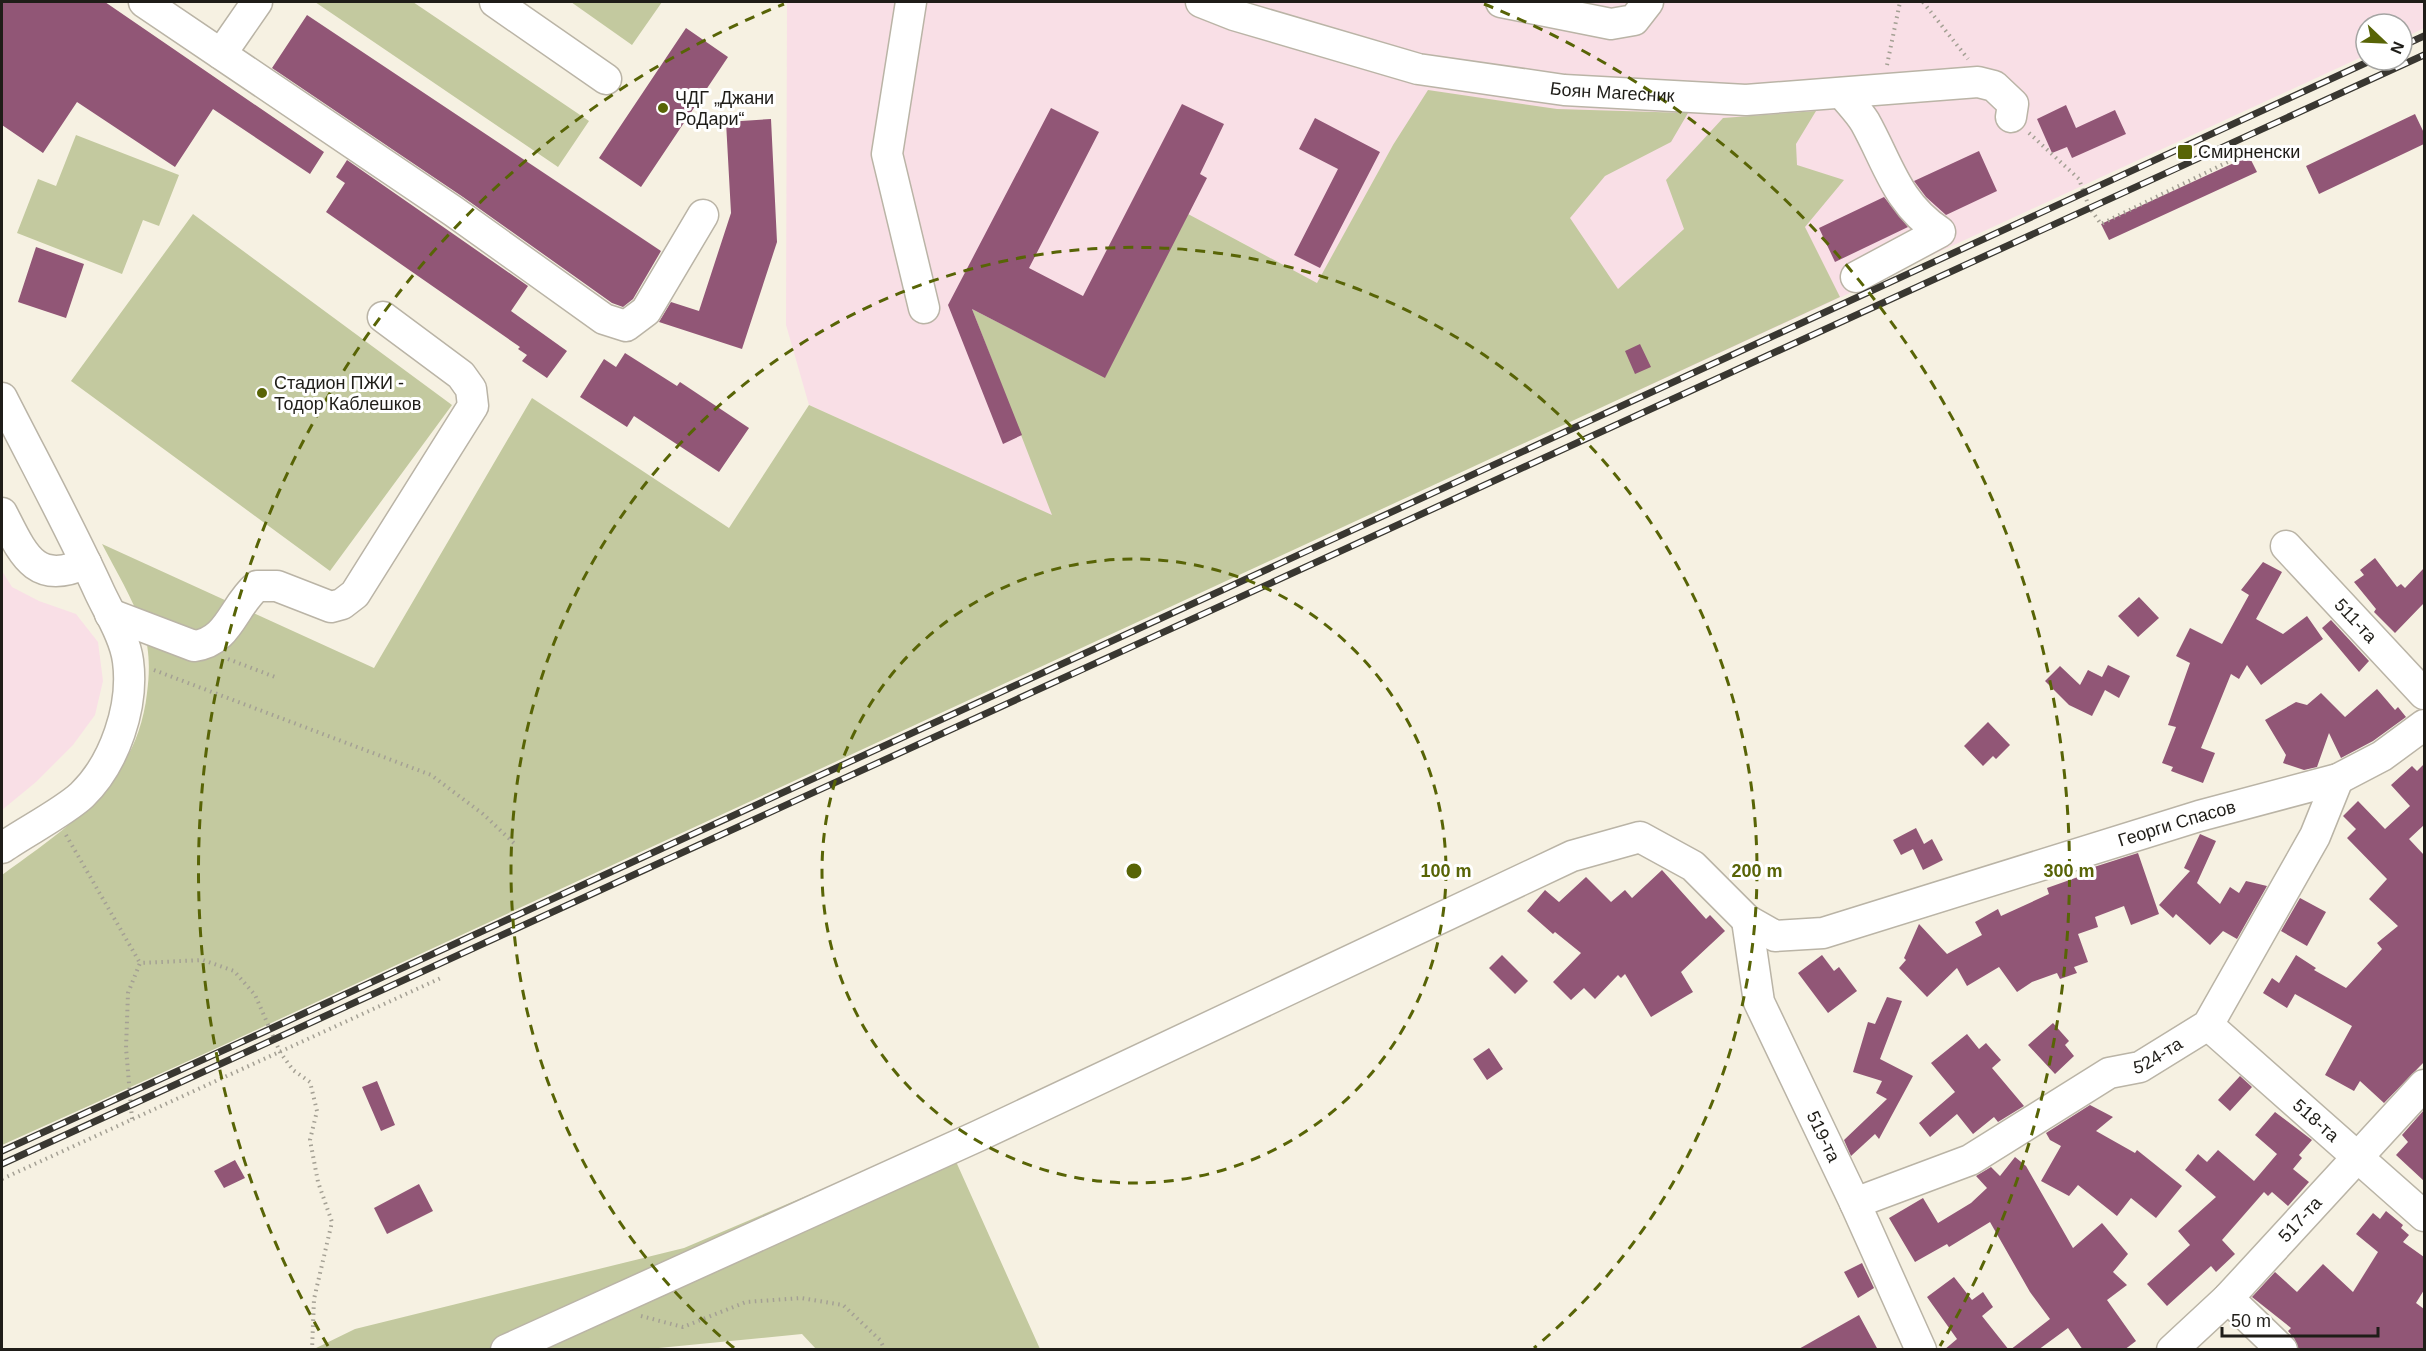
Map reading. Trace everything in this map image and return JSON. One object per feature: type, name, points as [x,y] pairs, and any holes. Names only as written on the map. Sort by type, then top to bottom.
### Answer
[{"type":"street","points":[[144,2],[453,211],[604,319],[626,326],[646,311],[703,215]]},
{"type":"street","points":[[221,54],[257,2]]},
{"type":"street","points":[[495,2],[606,79]]},
{"type":"street","points":[[911,2],[887,154],[924,308]]},
{"type":"street","name":"Боян Магесник","points":[[1201,2],[1234,15],[1429,71],[1564,90],[1746,100],[1978,82]]},
{"type":"street","points":[[1501,2],[1611,24],[1634,20],[1648,2]]},
{"type":"street","points":[[1978,82],[1994,86],[2013,104],[2011,117]]},
{"type":"street","points":[[1842,93],[1864,121],[1888,174],[1919,218],[1940,232],[1856,277]]},
{"type":"street","points":[[110,614],[194,646],[207,645],[222,635],[244,597],[256,586],[277,586],[331,607],[342,604],[355,594],[473,406],[471,389],[461,375],[383,317]]},
{"type":"street","points":[[2,398],[86,563],[128,660],[128,694],[121,728],[105,763],[82,795],[2,848]]},
{"type":"street","points":[[2,513],[29,561],[48,572],[69,571],[86,563]]},
{"type":"street","name":"511-та","points":[[2286,546],[2424,694]]},
{"type":"street","name":"Георги Спасов","points":[[506,1350],[978,1136],[1572,856],[1640,837],[1693,866],[1747,920],[1775,936],[1823,933],[2199,816],[2338,779],[2382,756],[2424,725]]},
{"type":"street","name":"524-та","points":[[1855,1203],[1970,1160],[2109,1073],[2140,1067],[2208,1025],[2315,836],[2338,779]]},
{"type":"street","name":"519-та","points":[[1747,920],[1759,1002],[1855,1203],[1921,1350]]},
{"type":"street","name":"518-та","points":[[2208,1025],[2424,1216]]},
{"type":"street","name":"517-та","points":[[2172,1350],[2228,1299],[2359,1159],[2424,1085]]},
{"type":"street","points":[[2228,1299],[2282,1350]]},
{"type":"path","points":[[1923,2],[1968,58],[1978,82]]},
{"type":"path","points":[[2011,117],[2079,179],[2089,207],[2101,224],[2246,153]]},
{"type":"path","points":[[194,646],[275,677]]},
{"type":"path","points":[[128,660],[431,775],[483,814],[516,845]]},
{"type":"path","points":[[54,813],[140,963]]},
{"type":"path","points":[[140,963],[203,960],[234,971],[255,995],[280,1052],[293,1070],[310,1082],[317,1111],[309,1140],[318,1182],[332,1222],[314,1299],[312,1350]]},
{"type":"path","points":[[132,1119],[126,1048],[128,993],[140,963]]},
{"type":"path","points":[[2,1179],[443,977]]},
{"type":"path","points":[[629,1316],[641,1316],[683,1327],[746,1302],[801,1298],[843,1305],[880,1340],[885,1350]]},
{"type":"shaded area","points":[[787,2],[2424,2],[2424,28],[2414,33],[2414,12],[2354,12],[2354,61],[1633,393],[1393,145],[1317,284],[1239,241],[1105,378],[973,310],[1053,516],[809,405],[786,325]]},
{"type":"shaded area","points":[[2,571],[12,587],[39,601],[76,614],[98,642],[103,681],[95,715],[73,745],[36,782],[2,810]]},
{"type":"green space","points":[[315,2],[413,2],[589,121],[558,167]]},
{"type":"green space","points":[[571,2],[662,2],[632,45]]},
{"type":"green space","points":[[1428,90],[1557,109],[1688,113],[1671,142],[1605,176],[1570,218],[1618,289],[1684,229],[1666,180],[1723,118],[1816,111],[1796,144],[1797,165],[1844,180],[1805,227],[1840,297],[217,1048],[2,1145],[2,875],[75,820],[114,777],[130,753],[141,725],[147,693],[149,659],[145,634],[129,594],[102,544],[374,668],[532,398],[729,528],[809,405],[1052,515],[972,309],[1105,377],[1188,214],[1317,283],[1393,145]]},
{"type":"green space","points":[[76,135],[179,175],[159,226],[143,220],[122,274],[17,233],[38,179],[56,186]]},
{"type":"green space","name":"Стадион ПЖИ - Тодор Каблешков","points":[[193,214],[452,405],[330,571],[71,381]]},
{"type":"green space","points":[[945,1137],[1040,1349],[816,1349],[802,1334],[638,1350],[312,1350],[355,1329],[684,1248]]},
{"type":"building","points":[[2,2],[105,2],[324,152],[310,174],[213,109],[175,167],[77,102],[43,153],[2,125]]},
{"type":"building","points":[[307,15],[661,251],[633,299],[623,307],[612,303],[463,197],[272,68]]},
{"type":"building","points":[[686,28],[728,57],[641,187],[599,158]]},
{"type":"building","points":[[1182,104],[1224,124],[1200,174],[1207,178],[1105,378],[972,309],[1022,435],[1003,444],[948,305],[1051,108],[1099,132],[1029,268],[1083,296]]},
{"type":"building","points":[[2066,105],[2076,128],[2115,110],[2126,134],[2072,158],[2067,147],[2052,153],[2037,119]]},
{"type":"building","points":[[2415,114],[2424,133],[2424,144],[2319,194],[2306,166]]},
{"type":"building","points":[[1315,118],[1380,152],[1320,268],[1294,255],[1338,169],[1299,149]]},
{"type":"building","points":[[771,119],[777,242],[742,349],[659,322],[671,302],[699,311],[731,213],[726,122]]},
{"type":"building","points":[[1979,151],[1997,191],[1946,215],[1926,197],[1914,181]]},
{"type":"building","points":[[2249,156],[2257,172],[2109,240],[2101,224]]},
{"type":"building","points":[[347,160],[528,286],[511,311],[567,351],[547,378],[522,361],[527,355],[518,349],[520,347],[326,212],[345,183],[336,177]]},
{"type":"building","points":[[1884,197],[1908,227],[1835,262],[1819,228]]},
{"type":"building","points":[[36,247],[84,264],[66,318],[18,302]]},
{"type":"building","points":[[1640,344],[1651,367],[1635,374],[1625,351]]},
{"type":"building","points":[[625,353],[677,386],[680,382],[749,428],[719,472],[634,416],[627,427],[580,397],[604,359],[616,367]]},
{"type":"building","points":[[2375,558],[2397,587],[2401,584],[2405,588],[2424,568],[2424,603],[2395,633],[2374,612],[2376,609],[2354,582],[2364,575],[2360,570]]},
{"type":"building","points":[[2263,562],[2282,572],[2256,619],[2283,634],[2307,616],[2323,639],[2261,685],[2247,665],[2239,679],[2231,674],[2201,748],[2215,753],[2203,783],[2171,771],[2173,767],[2162,763],[2176,727],[2168,725],[2190,663],[2176,656],[2190,628],[2222,644],[2249,595],[2241,590]]},
{"type":"building","points":[[2139,597],[2159,618],[2138,637],[2118,616]]},
{"type":"building","points":[[2331,620],[2369,661],[2359,672],[2322,628]]},
{"type":"building","points":[[2108,665],[2130,676],[2119,698],[2105,690],[2092,716],[2069,705],[2045,681],[2060,666],[2080,685],[2088,670],[2102,677]]},
{"type":"building","points":[[2377,689],[2395,710],[2398,707],[2406,717],[2373,741],[2341,758],[2329,733],[2317,767],[2304,770],[2283,763],[2286,755],[2265,720],[2296,702],[2307,705],[2321,693],[2345,717]]},
{"type":"building","points":[[1988,722],[2010,745],[1996,759],[1993,756],[1983,766],[1964,746]]},
{"type":"building","points":[[2424,764],[2424,825],[2409,839],[2424,855],[2424,1062],[2384,1103],[2360,1081],[2354,1091],[2325,1075],[2352,1026],[2295,994],[2287,1008],[2263,993],[2272,978],[2279,983],[2296,955],[2316,968],[2314,970],[2346,988],[2382,949],[2377,943],[2398,926],[2369,899],[2387,879],[2347,838],[2356,829],[2343,816],[2358,801],[2385,829],[2410,806],[2391,785],[2412,766],[2417,771]]},
{"type":"building","points":[[1916,828],[1924,844],[1932,839],[1943,860],[1923,870],[1913,849],[1901,855],[1893,840]]},
{"type":"building","points":[[2200,834],[2216,841],[2197,883],[2220,904],[2230,887],[2239,893],[2246,881],[2267,886],[2237,939],[2223,931],[2210,945],[2176,914],[2173,918],[2159,905],[2190,871],[2184,868]]},
{"type":"building","points":[[2138,853],[2159,914],[2131,925],[2124,906],[2095,917],[2098,927],[2078,934],[2088,962],[2074,967],[2077,973],[2060,979],[2057,973],[2032,982],[2017,992],[1999,967],[1967,986],[1957,968],[1927,997],[1899,968],[1906,960],[1904,958],[1919,924],[1947,954],[1982,935],[1975,922],[1998,909],[2001,916],[2049,894],[2047,888],[2095,871],[2094,867]]},
{"type":"building","points":[[1662,870],[1706,919],[1710,915],[1725,931],[1681,972],[1693,992],[1651,1017],[1625,974],[1621,978],[1618,975],[1595,999],[1584,988],[1571,1000],[1553,982],[1581,953],[1555,932],[1553,934],[1527,911],[1545,890],[1559,902],[1586,877],[1611,902],[1625,890],[1632,898]]},
{"type":"building","points":[[2300,898],[2326,912],[2307,946],[2281,931]]},
{"type":"building","points":[[1502,955],[1528,981],[1515,994],[1489,968]]},
{"type":"building","points":[[1822,955],[1834,971],[1839,967],[1857,991],[1828,1013],[1798,973]]},
{"type":"building","points":[[1887,997],[1902,1001],[1880,1059],[1913,1076],[1879,1139],[1875,1134],[1851,1156],[1844,1140],[1887,1099],[1876,1093],[1882,1081],[1853,1072],[1868,1022],[1875,1024]]},
{"type":"building","points":[[2053,1023],[2069,1041],[2065,1045],[2074,1056],[2055,1074],[2028,1045]]},
{"type":"building","points":[[1967,1034],[1979,1049],[1986,1043],[2001,1060],[1992,1068],[2024,1106],[1998,1122],[1994,1117],[1973,1134],[1957,1114],[1930,1137],[1919,1123],[1955,1092],[1931,1063]]},
{"type":"building","points":[[1489,1048],[1503,1069],[1487,1080],[1473,1059]]},
{"type":"building","points":[[2240,1076],[2252,1087],[2230,1111],[2218,1100]]},
{"type":"building","points":[[377,1081],[395,1125],[381,1131],[362,1087]]},
{"type":"building","points":[[2090,1105],[2113,1117],[2096,1131],[2135,1153],[2137,1150],[2182,1186],[2156,1218],[2131,1198],[2117,1216],[2078,1185],[2069,1196],[2041,1181],[2061,1146],[2050,1140],[2046,1133]]},
{"type":"building","points":[[2424,1110],[2424,1181],[2396,1155],[2408,1142],[2402,1135]]},
{"type":"building","points":[[2275,1112],[2312,1140],[2299,1155],[2302,1158],[2293,1169],[2309,1182],[2288,1206],[2272,1192],[2268,1196],[2264,1192],[2222,1240],[2235,1254],[2216,1272],[2211,1266],[2167,1306],[2147,1284],[2190,1245],[2178,1231],[2216,1197],[2185,1170],[2198,1154],[2207,1162],[2218,1150],[2254,1181],[2277,1154],[2255,1135]]},
{"type":"building","points":[[2015,1157],[2026,1166],[2073,1248],[2102,1223],[2128,1254],[2113,1272],[2127,1285],[2107,1300],[2136,1341],[2124,1350],[2083,1350],[2068,1328],[2038,1350],[2010,1350],[2050,1319],[2030,1292],[1990,1222],[1949,1247],[1947,1244],[1915,1262],[1889,1218],[1923,1198],[1938,1223],[1971,1203],[1987,1188],[1976,1176],[1991,1167],[2000,1176]]},
{"type":"building","points":[[235,1160],[245,1178],[224,1188],[214,1171]]},
{"type":"building","points":[[419,1184],[433,1211],[387,1234],[374,1208]]},
{"type":"building","points":[[2386,1211],[2403,1225],[2401,1228],[2409,1235],[2403,1242],[2424,1257],[2424,1290],[2416,1303],[2424,1309],[2424,1350],[2299,1350],[2288,1331],[2291,1328],[2252,1297],[2275,1272],[2297,1292],[2323,1264],[2353,1292],[2378,1252],[2356,1234],[2373,1213],[2380,1219]]},
{"type":"building","points":[[1862,1263],[1874,1288],[1858,1298],[1844,1272]]},
{"type":"building","points":[[1954,1277],[1972,1300],[1983,1292],[1993,1307],[1982,1316],[2009,1350],[1944,1350],[1957,1339],[1927,1297]]},
{"type":"building","points":[[1859,1315],[1878,1350],[1797,1350]]},
{"type":"railway","points":[[2414,41],[2424,36]]},
{"type":"railway","points":[[2,1164],[2424,55]]},
{"type":"railway","points":[[2,1151],[2354,68]]},
{"type":"place","name":"ЧДГ „Джани РоДари“","points":[[663,108]]},
{"type":"place","name":"Смирненски","points":[[2185,152]]},
{"type":"place","name":"Стадион ПЖИ - Тодор Каблешков","points":[[262,393]]}]
